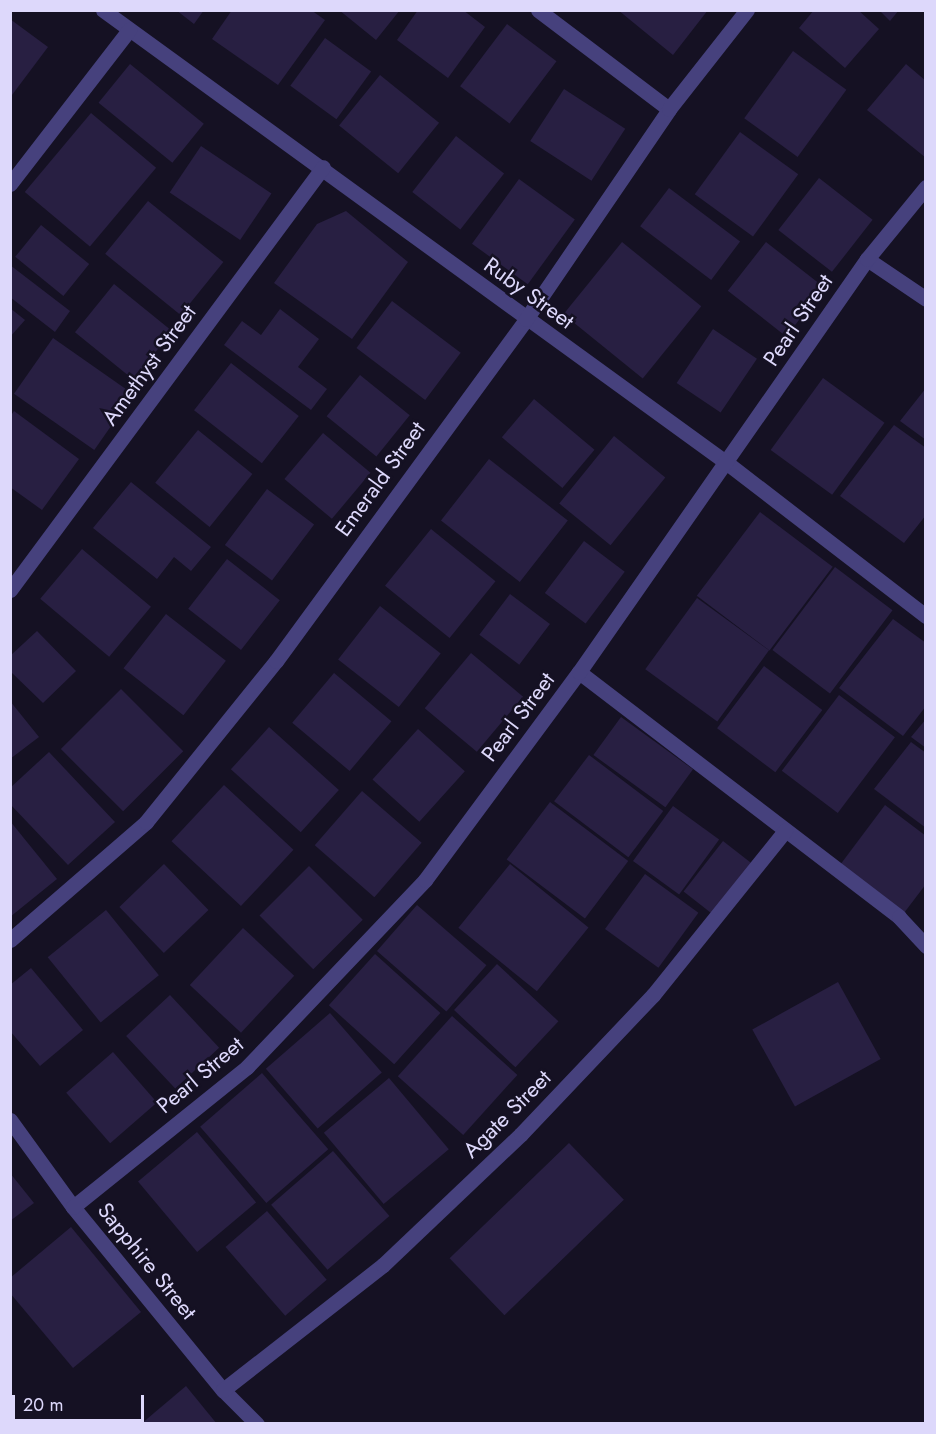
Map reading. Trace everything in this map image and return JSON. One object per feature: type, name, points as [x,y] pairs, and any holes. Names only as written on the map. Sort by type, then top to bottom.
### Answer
[{"type":"street","name":"Ruby Street","points":[[103,10],[323,167],[526,319],[728,463],[926,616]]},
{"type":"street","points":[[538,10],[669,109]]},
{"type":"street","name":"Emerald Street","points":[[10,940],[146,822],[276,661],[526,319],[669,109],[747,10]]},
{"type":"street","points":[[10,184],[129,30]]},
{"type":"street","name":"Amethyst Street","points":[[10,590],[323,167]]},
{"type":"street","name":"Pearl Street","points":[[74,1207],[248,1067],[417,889],[579,672],[728,463],[867,259],[926,187]]},
{"type":"street","points":[[867,259],[926,299]]},
{"type":"street","points":[[579,672],[899,917],[926,946]]},
{"type":"street","name":"Agate Street","points":[[224,1390],[383,1266],[521,1134],[653,995],[785,831]]},
{"type":"street","name":"Sapphire Street","points":[[10,1120],[74,1207],[224,1390],[257,1424]]},
{"type":"building","points":[[176,10],[204,10],[194,24]]},
{"type":"building","points":[[232,10],[311,10],[325,20],[278,85],[212,39]]},
{"type":"building","points":[[339,10],[400,10],[376,40]]},
{"type":"building","points":[[418,10],[463,10],[485,27],[448,78],[397,40]]},
{"type":"building","points":[[618,10],[708,10],[673,55]]},
{"type":"building","points":[[814,10],[858,10],[879,29],[845,68],[799,28]]},
{"type":"building","points":[[879,10],[899,10],[890,21]]},
{"type":"building","points":[[10,19],[48,47],[12,95],[10,94]]},
{"type":"building","points":[[507,24],[557,61],[510,124],[460,86]]},
{"type":"building","points":[[325,38],[371,72],[336,119],[290,86]]},
{"type":"building","points":[[793,51],[846,90],[798,157],[744,118]]},
{"type":"building","points":[[130,64],[204,124],[172,163],[99,103]]},
{"type":"building","points":[[906,64],[926,81],[926,158],[867,110]]},
{"type":"building","points":[[380,75],[439,123],[398,173],[339,126]]},
{"type":"building","points":[[564,89],[625,129],[591,181],[530,141]]},
{"type":"building","points":[[91,113],[156,168],[90,247],[25,192]]},
{"type":"building","points":[[740,132],[798,174],[753,237],[695,194]]},
{"type":"building","points":[[456,136],[504,174],[460,230],[412,192]]},
{"type":"building","points":[[201,146],[271,194],[240,240],[170,192]]},
{"type":"building","points":[[819,178],[873,220],[832,272],[778,230]]},
{"type":"building","points":[[519,179],[575,220],[528,284],[472,244]]},
{"type":"building","points":[[669,188],[740,242],[711,280],[640,226]]},
{"type":"building","points":[[148,201],[223,262],[181,315],[105,254]]},
{"type":"building","points":[[346,211],[408,262],[352,339],[274,283],[317,224]]},
{"type":"building","points":[[41,225],[89,264],[63,296],[15,257]]},
{"type":"building","points":[[622,242],[701,306],[643,378],[563,314]]},
{"type":"building","points":[[766,242],[824,288],[786,336],[728,291]]},
{"type":"building","points":[[10,265],[70,311],[55,332],[10,297]]},
{"type":"building","points":[[114,284],[172,331],[133,379],[75,332]]},
{"type":"building","points":[[392,301],[461,353],[425,400],[356,348]]},
{"type":"building","points":[[10,308],[25,320],[10,337]]},
{"type":"building","points":[[280,309],[319,339],[298,367],[327,389],[311,410],[224,345],[242,321],[261,335]]},
{"type":"building","points":[[713,329],[757,359],[721,413],[677,383]]},
{"type":"building","points":[[53,338],[133,394],[94,450],[14,394]]},
{"type":"building","points":[[231,363],[299,416],[262,463],[194,410]]},
{"type":"building","points":[[360,375],[410,415],[376,456],[327,416]]},
{"type":"building","points":[[823,378],[884,423],[832,495],[771,450]]},
{"type":"building","points":[[926,388],[926,440],[900,421]]},
{"type":"building","points":[[534,399],[595,450],[562,488],[502,437]]},
{"type":"building","points":[[14,411],[79,459],[42,510],[10,487],[10,417]]},
{"type":"building","points":[[894,425],[926,448],[926,515],[904,543],[840,496]]},
{"type":"building","points":[[198,430],[252,474],[210,527],[155,483]]},
{"type":"building","points":[[323,433],[370,473],[332,519],[284,479]]},
{"type":"building","points":[[614,436],[665,478],[611,545],[559,504]]},
{"type":"building","points":[[489,459],[568,521],[520,582],[441,520]]},
{"type":"building","points":[[131,482],[211,547],[191,571],[174,557],[157,579],[93,528]]},
{"type":"building","points":[[267,489],[314,525],[272,580],[225,545]]},
{"type":"building","points":[[760,512],[833,567],[769,651],[697,596]]},
{"type":"building","points":[[431,529],[496,581],[450,638],[385,586]]},
{"type":"building","points":[[584,541],[625,572],[586,624],[545,593]]},
{"type":"building","points":[[82,549],[151,607],[109,657],[40,599]]},
{"type":"building","points":[[227,559],[280,600],[241,650],[188,609]]},
{"type":"building","points":[[835,567],[893,610],[830,693],[772,650]]},
{"type":"building","points":[[510,594],[550,624],[519,665],[479,635]]},
{"type":"building","points":[[697,598],[769,650],[717,722],[645,669]]},
{"type":"building","points":[[380,606],[441,653],[399,707],[338,660]]},
{"type":"building","points":[[166,614],[226,661],[183,715],[124,668]]},
{"type":"building","points":[[893,619],[926,643],[926,706],[903,736],[839,688]]},
{"type":"building","points":[[37,631],[76,671],[43,703],[10,671],[10,656]]},
{"type":"building","points":[[471,653],[523,697],[477,752],[425,708]]},
{"type":"building","points":[[764,666],[822,710],[775,772],[717,728]]},
{"type":"building","points":[[334,673],[391,721],[350,771],[292,723]]},
{"type":"building","points":[[121,689],[183,751],[123,811],[61,749]]},
{"type":"building","points":[[839,695],[895,737],[838,813],[782,771]]},
{"type":"building","points":[[10,701],[39,737],[10,759]]},
{"type":"building","points":[[621,717],[693,769],[665,807],[593,755]]},
{"type":"building","points":[[926,719],[926,748],[911,737]]},
{"type":"building","points":[[269,727],[339,790],[301,832],[231,769]]},
{"type":"building","points":[[418,729],[465,771],[419,822],[372,780]]},
{"type":"building","points":[[911,742],[926,753],[926,828],[874,789]]},
{"type":"building","points":[[49,752],[115,822],[68,865],[10,804],[10,788]]},
{"type":"building","points":[[589,755],[663,811],[628,857],[554,801]]},
{"type":"building","points":[[224,785],[293,850],[241,906],[171,841]]},
{"type":"building","points":[[362,791],[422,843],[374,897],[315,845]]},
{"type":"building","points":[[550,802],[628,861],[585,918],[507,860]]},
{"type":"building","points":[[885,805],[926,836],[926,884],[904,913],[840,865]]},
{"type":"building","points":[[673,806],[719,840],[679,895],[633,861]]},
{"type":"building","points":[[10,821],[57,879],[10,917]]},
{"type":"building","points":[[723,841],[754,865],[714,915],[684,891]]},
{"type":"building","points":[[164,864],[208,910],[164,953],[119,907]]},
{"type":"building","points":[[510,864],[588,928],[537,991],[458,928]]},
{"type":"building","points":[[309,866],[363,920],[313,969],[260,915]]},
{"type":"building","points":[[645,874],[698,913],[658,968],[605,929]]},
{"type":"building","points":[[417,905],[486,965],[446,1011],[377,951]]},
{"type":"building","points":[[106,910],[159,975],[101,1022],[48,957]]},
{"type":"building","points":[[243,928],[294,976],[241,1033],[190,985]]},
{"type":"building","points":[[375,954],[440,1013],[394,1064],[329,1005]]},
{"type":"building","points":[[497,964],[558,1021],[515,1067],[454,1010]]},
{"type":"building","points":[[31,968],[83,1030],[40,1066],[10,1031],[10,985]]},
{"type":"building","points":[[838,982],[881,1059],[795,1106],[752,1030]]},
{"type":"building","points":[[170,995],[219,1048],[175,1089],[126,1036]]},
{"type":"building","points":[[330,1013],[382,1073],[318,1128],[266,1069]]},
{"type":"building","points":[[452,1016],[517,1075],[463,1135],[398,1076]]},
{"type":"building","points":[[113,1052],[157,1103],[110,1143],[66,1093]]},
{"type":"building","points":[[262,1073],[328,1149],[266,1203],[200,1127]]},
{"type":"building","points":[[389,1078],[449,1149],[384,1204],[324,1133]]},
{"type":"building","points":[[197,1132],[256,1202],[197,1252],[138,1181]]},
{"type":"building","points":[[569,1143],[624,1200],[504,1315],[450,1258]]},
{"type":"building","points":[[333,1151],[389,1216],[328,1270],[271,1205]]},
{"type":"building","points":[[10,1173],[34,1203],[10,1221]]},
{"type":"building","points":[[267,1211],[327,1280],[285,1316],[225,1247]]},
{"type":"building","points":[[71,1227],[141,1312],[73,1368],[10,1293],[10,1278]]},
{"type":"building","points":[[186,1386],[217,1424],[141,1424]]}]
